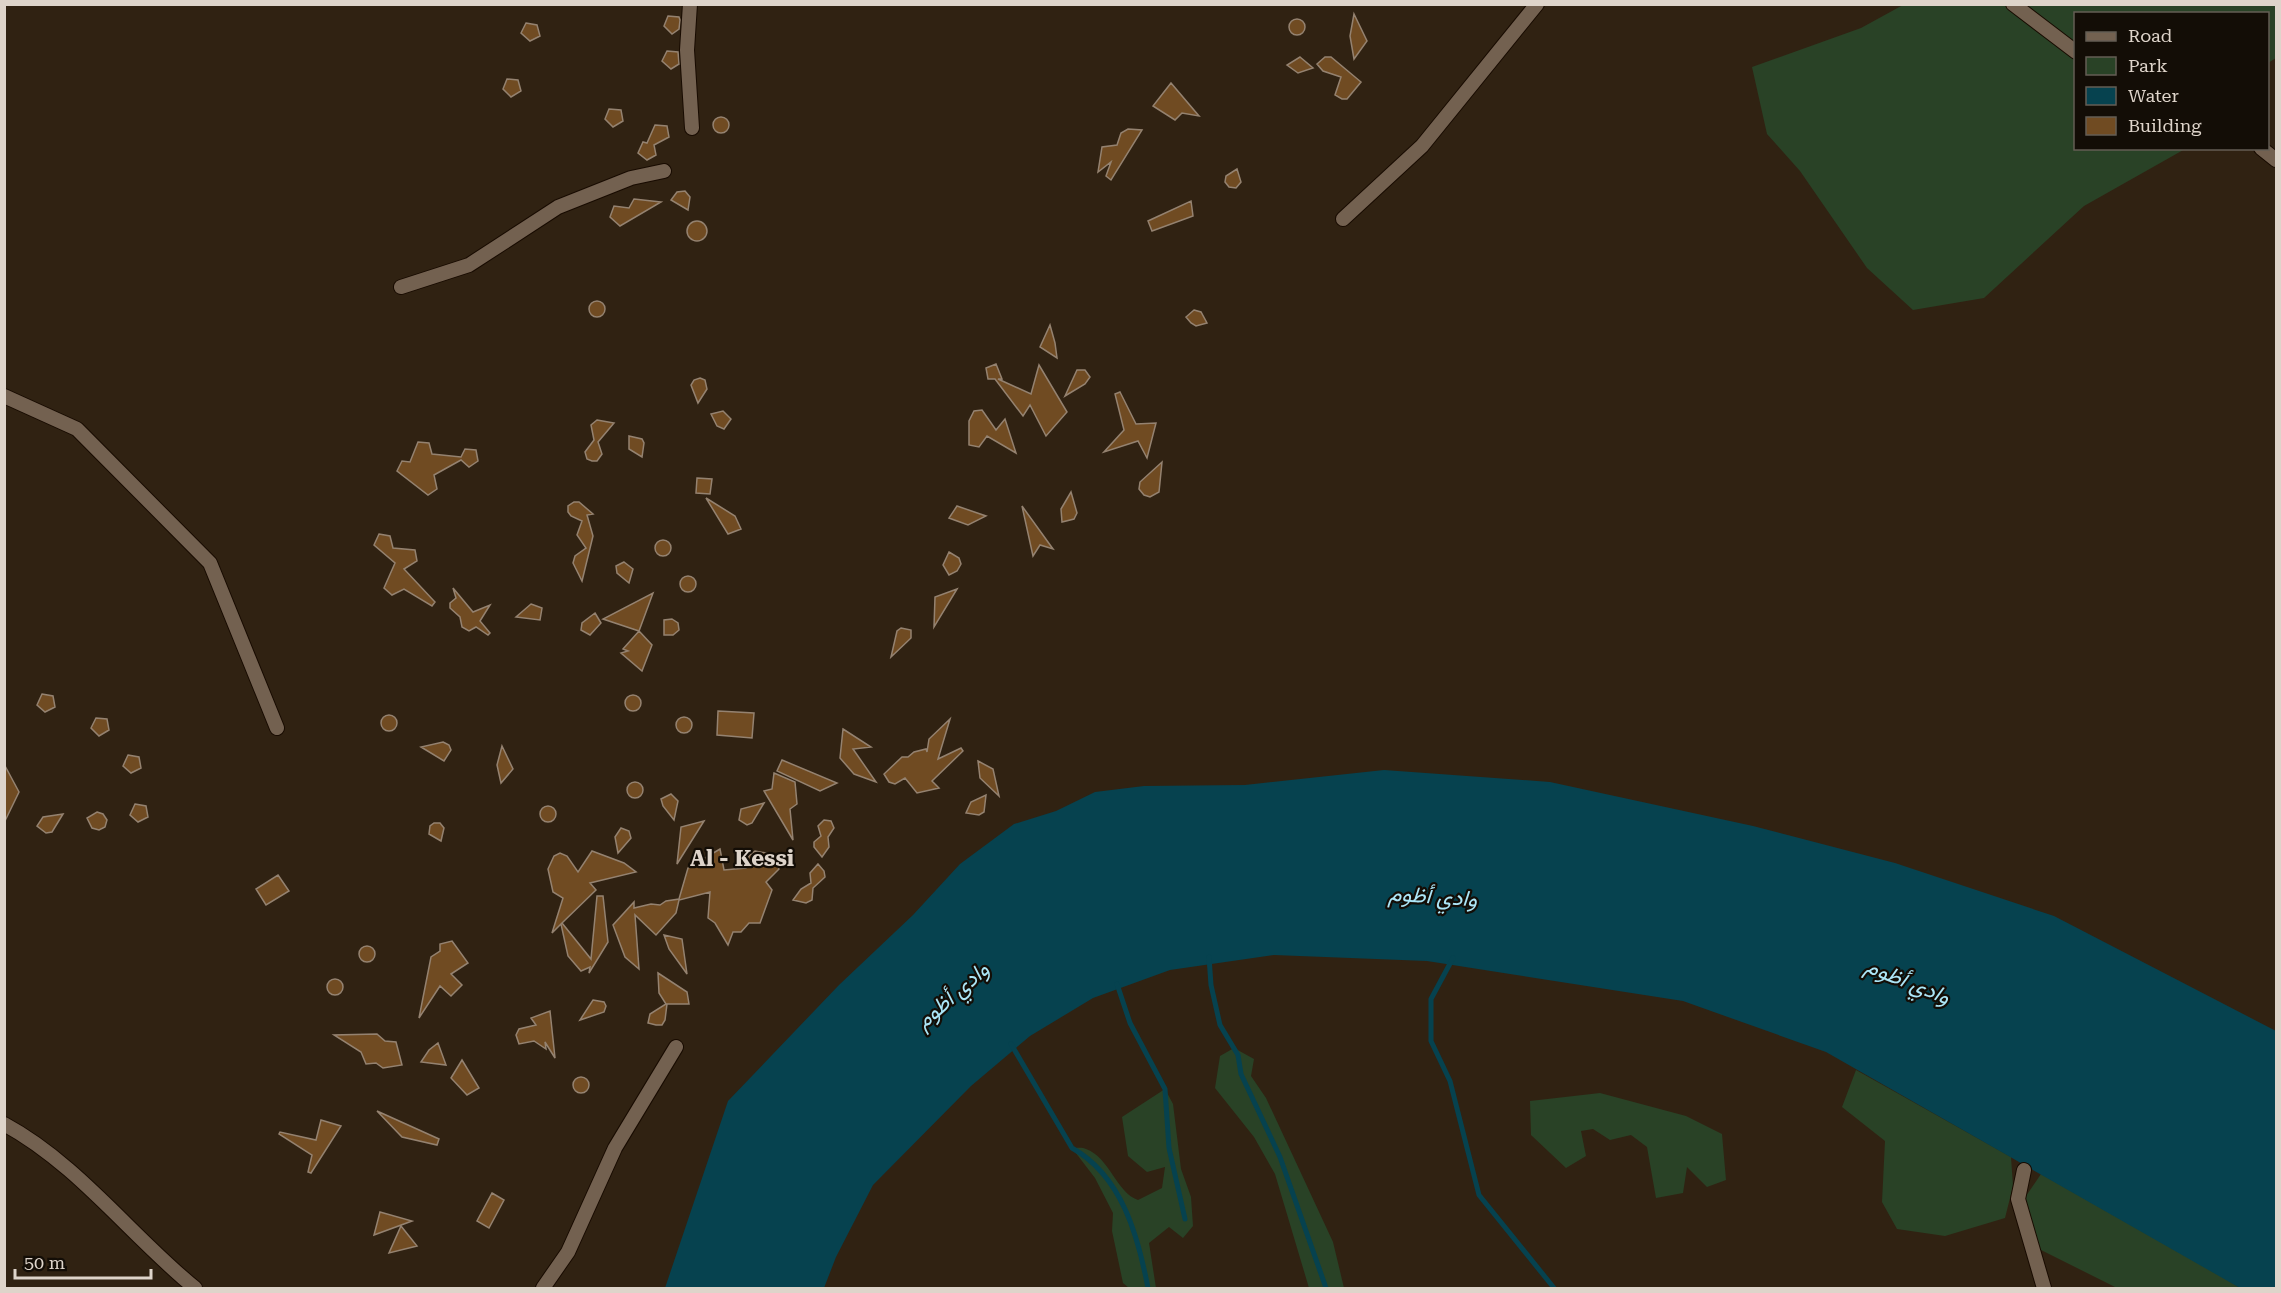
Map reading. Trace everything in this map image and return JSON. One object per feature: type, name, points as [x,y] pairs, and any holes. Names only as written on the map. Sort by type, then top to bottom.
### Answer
[{"type":"street","points":[[690,4],[687,50],[692,128]]},
{"type":"street","points":[[1343,219],[1422,146],[1537,4]]},
{"type":"street","points":[[2013,4],[2074,50]]},
{"type":"street","points":[[2264,150],[2277,160]]},
{"type":"street","points":[[401,287],[470,265],[558,207],[631,178],[664,171]]},
{"type":"street","points":[[4,396],[77,429],[210,563],[277,728]]},
{"type":"street","points":[[543,1288],[568,1252],[615,1148],[676,1047]]},
{"type":"street","points":[[4,1124],[74,1175],[195,1288]]},
{"type":"street","points":[[2024,1170],[2018,1199],[2044,1288]]},
{"type":"green space","points":[[1903,5],[2276,5],[2276,58],[2269,62],[2269,12],[2074,12],[2074,150],[2183,150],[2084,206],[1984,298],[1913,310],[1867,268],[1800,171],[1767,134],[1752,67],[1861,28]]},
{"type":"green space","points":[[1234,1048],[1254,1059],[1251,1076],[1266,1098],[1333,1242],[1344,1288],[1309,1288],[1275,1174],[1254,1137],[1215,1088],[1220,1056]]},
{"type":"green space","points":[[1856,1070],[2011,1157],[2013,1186],[2005,1218],[1945,1236],[1897,1229],[1882,1202],[1885,1141],[1842,1107]]},
{"type":"green space","points":[[1165,1089],[1173,1104],[1181,1169],[1191,1197],[1193,1226],[1183,1238],[1169,1227],[1149,1243],[1156,1288],[1129,1288],[1123,1283],[1112,1231],[1113,1213],[1095,1178],[1072,1148],[1083,1148],[1094,1153],[1124,1190],[1138,1200],[1162,1188],[1165,1167],[1147,1172],[1128,1156],[1122,1117]]},
{"type":"green space","points":[[1600,1093],[1686,1116],[1722,1134],[1726,1180],[1707,1187],[1687,1167],[1683,1193],[1656,1198],[1647,1147],[1631,1135],[1610,1140],[1593,1129],[1581,1131],[1586,1156],[1566,1168],[1531,1135],[1530,1101]]},
{"type":"green space","points":[[2041,1174],[2240,1288],[2117,1288],[2039,1249],[2024,1199]]},
{"type":"water","name":"وادي أظوم","points":[[1384,770],[1550,782],[1753,826],[1895,863],[2054,916],[2276,1031],[2276,1288],[2240,1288],[1826,1052],[1683,1001],[1427,961],[1274,955],[1170,970],[1093,998],[1030,1036],[971,1086],[873,1185],[836,1257],[824,1288],[665,1288],[728,1101],[839,985],[913,915],[960,864],[1014,824],[1056,811],[1095,792],[1144,786],[1245,785]]},
{"type":"building","points":[[1354,14],[1367,41],[1354,59],[1350,36]]},
{"type":"building","points":[[668,16],[679,17],[680,20],[679,29],[672,34],[664,26]]},
{"type":"building","points":[[1297,19],[1303,21],[1305,27],[1303,33],[1297,35],[1291,33],[1289,27],[1291,21]]},
{"type":"building","points":[[526,23],[537,25],[540,36],[530,41],[521,33]]},
{"type":"building","points":[[667,51],[678,52],[679,64],[671,69],[662,61]]},
{"type":"building","points":[[1300,57],[1313,68],[1298,73],[1287,65]]},
{"type":"building","points":[[1325,57],[1331,57],[1361,82],[1347,99],[1335,95],[1341,77],[1323,71],[1317,64]]},
{"type":"building","points":[[507,79],[518,80],[521,91],[511,97],[503,89]]},
{"type":"building","points":[[1171,83],[1199,116],[1182,113],[1175,120],[1153,106]]},
{"type":"building","points":[[609,109],[621,110],[623,121],[613,127],[605,119]]},
{"type":"building","points":[[721,117],[727,119],[729,125],[727,131],[721,133],[715,131],[713,125],[715,119]]},
{"type":"building","points":[[655,125],[667,126],[669,137],[654,145],[656,155],[647,160],[638,153],[643,142],[647,143]]},
{"type":"building","points":[[1128,129],[1142,130],[1111,180],[1106,176],[1111,162],[1098,172],[1102,147],[1117,145],[1121,133]]},
{"type":"building","points":[[1237,169],[1241,182],[1236,188],[1229,187],[1225,182],[1226,176]]},
{"type":"building","points":[[685,191],[690,197],[688,210],[671,200],[677,192]]},
{"type":"building","points":[[634,199],[661,202],[620,226],[610,217],[614,206],[629,208]]},
{"type":"building","points":[[1191,201],[1193,216],[1152,231],[1148,221]]},
{"type":"building","points":[[697,221],[704,224],[707,231],[704,238],[697,241],[690,238],[687,231],[690,224]]},
{"type":"building","points":[[597,301],[603,303],[605,309],[603,315],[597,317],[591,315],[589,309],[591,303]]},
{"type":"building","points":[[1194,310],[1201,312],[1207,323],[1196,326],[1191,323],[1186,317]]},
{"type":"building","points":[[1050,325],[1055,343],[1057,358],[1040,347]]},
{"type":"building","points":[[996,364],[1002,379],[998,379],[1031,394],[1039,365],[1067,412],[1046,436],[1030,405],[1023,416],[995,379],[988,379],[986,368]]},
{"type":"building","points":[[1077,370],[1085,370],[1090,377],[1085,384],[1065,396]]},
{"type":"building","points":[[700,378],[705,380],[707,389],[698,403],[691,385],[694,380]]},
{"type":"building","points":[[1120,392],[1136,424],[1156,423],[1147,458],[1138,441],[1104,452],[1124,430],[1115,394]]},
{"type":"building","points":[[982,410],[996,430],[1005,419],[1016,453],[987,436],[979,447],[969,445],[969,421],[974,411]]},
{"type":"building","points":[[723,411],[731,419],[724,429],[717,426],[711,414]]},
{"type":"building","points":[[597,420],[614,423],[598,442],[602,454],[597,461],[592,461],[587,459],[585,452],[594,440],[591,425]]},
{"type":"building","points":[[629,436],[642,439],[644,443],[642,457],[629,449]]},
{"type":"building","points":[[418,442],[429,443],[432,454],[461,457],[465,449],[476,450],[478,461],[469,467],[461,460],[434,475],[437,489],[428,495],[397,471],[402,461],[410,462]]},
{"type":"building","points":[[1162,462],[1159,492],[1150,497],[1144,495],[1139,489],[1140,482]]},
{"type":"building","points":[[697,478],[712,479],[710,494],[696,493]]},
{"type":"building","points":[[1071,492],[1077,513],[1074,519],[1062,522],[1061,509]]},
{"type":"building","points":[[706,498],[735,516],[741,529],[728,534]]},
{"type":"building","points":[[579,502],[593,514],[587,515],[593,536],[582,581],[573,563],[575,556],[586,548],[577,535],[582,521],[568,512],[568,506]]},
{"type":"building","points":[[957,506],[986,516],[968,525],[949,518]]},
{"type":"building","points":[[1022,506],[1053,549],[1040,545],[1033,556]]},
{"type":"building","points":[[379,534],[390,536],[393,548],[415,550],[417,561],[404,569],[435,602],[432,606],[404,589],[392,595],[384,588],[395,563],[374,545]]},
{"type":"building","points":[[660,540],[666,540],[671,548],[669,554],[660,556],[655,551],[655,545]]},
{"type":"building","points":[[949,552],[959,558],[961,564],[957,571],[949,575],[943,565]]},
{"type":"building","points":[[624,562],[633,569],[629,583],[617,573],[616,566]]},
{"type":"building","points":[[688,576],[694,578],[696,584],[694,590],[688,592],[682,590],[680,584],[682,578]]},
{"type":"building","points":[[453,588],[473,612],[490,605],[480,621],[490,633],[488,635],[476,627],[469,631],[462,627],[460,617],[450,608],[450,603],[456,598]]},
{"type":"building","points":[[957,589],[934,627],[935,597]]},
{"type":"building","points":[[653,593],[639,631],[603,619]]},
{"type":"building","points":[[531,604],[542,608],[540,620],[516,617]]},
{"type":"building","points":[[595,613],[601,623],[590,635],[581,630],[582,623]]},
{"type":"building","points":[[672,619],[678,623],[679,630],[673,635],[664,635],[664,620]]},
{"type":"building","points":[[901,628],[911,630],[911,638],[891,657],[897,631]]},
{"type":"building","points":[[639,631],[652,645],[642,671],[621,653],[628,651],[623,649]]},
{"type":"building","points":[[42,694],[53,696],[55,707],[45,712],[37,705]]},
{"type":"building","points":[[630,695],[636,695],[641,703],[639,709],[630,711],[625,706],[625,700]]},
{"type":"building","points":[[718,711],[754,713],[752,738],[717,735]]},
{"type":"building","points":[[386,715],[392,715],[397,723],[395,729],[386,731],[381,726],[381,720]]},
{"type":"building","points":[[681,717],[687,717],[692,725],[690,731],[681,733],[676,728],[676,722]]},
{"type":"building","points":[[96,718],[107,719],[109,730],[99,736],[91,728]]},
{"type":"building","points":[[950,719],[938,759],[961,748],[963,751],[932,781],[939,788],[917,793],[905,778],[895,784],[889,782],[884,774],[902,757],[908,757],[914,752],[926,749],[927,752],[929,739]]},
{"type":"building","points":[[843,729],[871,747],[853,749],[876,782],[854,774],[840,758]]},
{"type":"building","points":[[443,742],[449,745],[451,750],[444,761],[421,747]]},
{"type":"building","points":[[502,746],[513,769],[501,783],[497,765]]},
{"type":"building","points":[[128,755],[139,757],[141,768],[131,773],[123,766]]},
{"type":"building","points":[[782,760],[837,783],[820,791],[777,771]]},
{"type":"building","points":[[978,761],[993,769],[999,796],[980,778]]},
{"type":"building","points":[[4,764],[19,792],[4,823]]},
{"type":"building","points":[[774,773],[795,782],[797,804],[790,809],[793,840],[764,791],[772,789]]},
{"type":"building","points":[[632,782],[638,782],[643,790],[641,796],[632,798],[627,793],[627,787]]},
{"type":"building","points":[[671,794],[678,801],[674,820],[663,806],[661,799]]},
{"type":"building","points":[[986,795],[984,812],[979,815],[966,813],[971,802]]},
{"type":"building","points":[[764,803],[752,823],[747,825],[739,820],[741,809]]},
{"type":"building","points":[[135,804],[146,806],[148,817],[138,822],[130,815]]},
{"type":"building","points":[[545,806],[551,806],[556,814],[554,820],[545,822],[540,817],[540,811]]},
{"type":"building","points":[[97,812],[103,814],[107,820],[105,827],[99,830],[92,828],[87,818]]},
{"type":"building","points":[[63,814],[52,832],[46,833],[37,826],[43,817]]},
{"type":"building","points":[[824,820],[831,821],[834,828],[828,837],[829,847],[822,857],[814,847],[814,842],[821,836],[818,826]]},
{"type":"building","points":[[704,821],[677,864],[681,827]]},
{"type":"building","points":[[440,823],[444,828],[441,841],[429,834],[430,826]]},
{"type":"building","points":[[621,828],[629,831],[631,838],[618,853],[615,837]]},
{"type":"building","points":[[720,849],[724,870],[746,868],[749,856],[755,851],[776,855],[779,869],[766,882],[772,890],[760,923],[749,923],[741,932],[733,932],[728,945],[715,923],[708,918],[710,892],[679,900],[676,913],[656,935],[635,915],[639,969],[625,957],[613,925],[634,902],[634,908],[651,904],[660,905],[666,901],[679,899],[688,868]]},
{"type":"building","points":[[592,851],[624,863],[636,872],[590,883],[596,890],[562,923],[591,959],[597,896],[603,896],[608,942],[589,973],[590,967],[581,971],[568,956],[561,924],[552,933],[563,898],[553,892],[548,869],[554,856],[560,853],[567,856],[578,872]]},
{"type":"building","points":[[818,864],[824,871],[825,877],[813,888],[812,900],[806,903],[793,900],[801,889],[811,883],[810,873]]},
{"type":"building","points":[[278,875],[289,891],[266,905],[256,889]]},
{"type":"building","points":[[664,935],[682,939],[687,974],[669,949]]},
{"type":"building","points":[[452,941],[468,963],[451,974],[462,985],[451,996],[440,986],[419,1018],[431,957],[440,951],[440,944]]},
{"type":"building","points":[[364,946],[370,946],[375,954],[373,960],[364,962],[359,957],[359,951]]},
{"type":"building","points":[[658,973],[687,992],[689,1004],[667,1004],[662,1025],[648,1023],[650,1014],[666,1004],[659,993]]},
{"type":"building","points":[[332,979],[338,979],[343,987],[341,993],[332,995],[327,990],[327,984]]},
{"type":"building","points":[[593,1000],[604,1002],[606,1006],[604,1012],[580,1020]]},
{"type":"building","points":[[550,1011],[555,1058],[545,1042],[546,1049],[534,1041],[519,1044],[516,1035],[519,1029],[536,1025],[531,1018]]},
{"type":"building","points":[[377,1034],[385,1041],[396,1042],[402,1065],[383,1068],[376,1063],[366,1064],[361,1052],[334,1035]]},
{"type":"building","points":[[438,1043],[446,1065],[421,1062],[429,1050]]},
{"type":"building","points":[[462,1060],[479,1088],[467,1095],[451,1078]]},
{"type":"building","points":[[581,1077],[587,1079],[589,1085],[587,1091],[581,1093],[575,1091],[573,1085],[575,1079]]},
{"type":"building","points":[[377,1111],[439,1139],[437,1145],[402,1137]]},
{"type":"building","points":[[321,1120],[341,1126],[311,1173],[308,1172],[312,1155],[279,1134],[280,1132],[316,1140]]},
{"type":"building","points":[[492,1193],[504,1200],[489,1228],[477,1221]]},
{"type":"building","points":[[380,1212],[412,1221],[374,1235]]},
{"type":"building","points":[[401,1226],[417,1246],[389,1253]]},
{"type":"waterway","points":[[1209,957],[1211,985],[1220,1025],[1238,1055],[1241,1074],[1280,1157],[1326,1288]]},
{"type":"waterway","points":[[1453,958],[1431,999],[1431,1041],[1450,1081],[1479,1195],[1554,1288]]},
{"type":"waterway","points":[[1117,984],[1130,1023],[1165,1089],[1169,1148],[1185,1219]]},
{"type":"waterway","points":[[1011,1044],[1072,1148],[1104,1174],[1115,1191],[1133,1228],[1148,1288]]},
{"type":"district","name":"Al - Kessi","points":[[742,858]]}]
